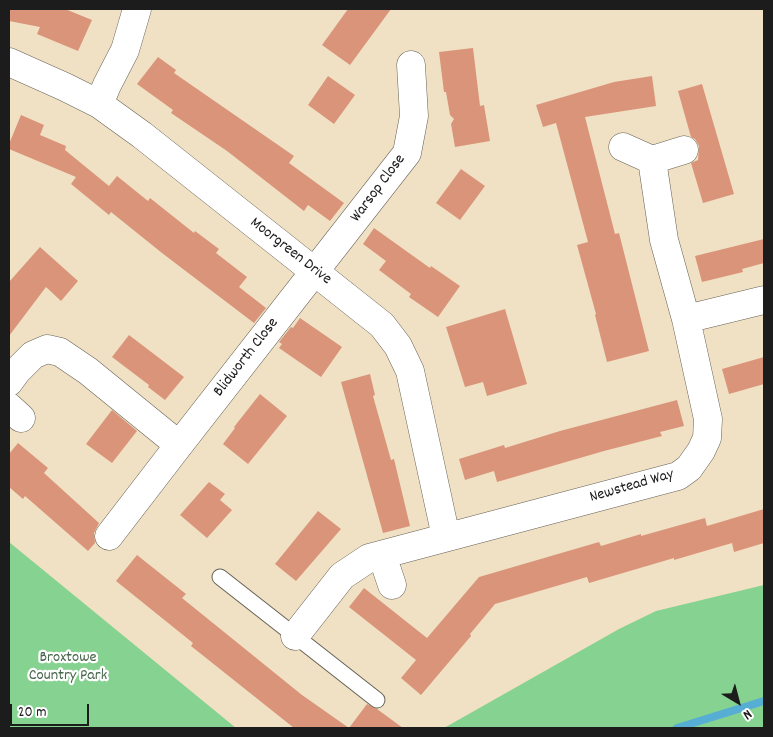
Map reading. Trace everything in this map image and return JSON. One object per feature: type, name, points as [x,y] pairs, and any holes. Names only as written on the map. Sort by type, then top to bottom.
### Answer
[{"type":"street","points":[[99,104],[125,50],[137,9]]},
{"type":"street","name":"Moorgreen Drive","points":[[9,62],[99,104],[142,135],[382,325],[398,346],[410,371],[446,536]]},
{"type":"street","name":"Warsop Close","points":[[315,272],[407,153],[414,116],[411,65]]},
{"type":"street","points":[[623,147],[652,160],[684,150]]},
{"type":"street","name":"Newstead Way","points":[[295,636],[342,576],[369,558],[446,536],[678,476],[689,468],[701,451],[706,438],[708,419],[686,319],[664,240],[652,160]]},
{"type":"street","name":"Blidworth Close","points":[[109,536],[178,444],[315,272]]},
{"type":"street","points":[[686,319],[764,300]]},
{"type":"street","points":[[9,382],[17,371],[34,356],[47,349],[60,352],[88,371],[178,444]]},
{"type":"street","points":[[382,555],[392,585]]},
{"type":"lane","points":[[220,577],[377,700]]},
{"type":"green space","name":"Broxtowe Country Park","points":[[9,542],[236,728],[9,728]]},
{"type":"green space","points":[[764,585],[764,728],[444,728],[619,629],[656,611]]},
{"type":"building","points":[[9,9],[65,9],[92,20],[78,51],[37,34],[40,27],[9,21]]},
{"type":"building","points":[[348,9],[391,9],[350,65],[322,45]]},
{"type":"building","points":[[473,48],[480,106],[484,105],[490,141],[455,147],[451,124],[454,119],[450,115],[446,92],[444,92],[439,52]]},
{"type":"building","points":[[158,57],[176,70],[174,73],[294,156],[289,163],[344,203],[330,221],[308,205],[304,211],[227,151],[171,113],[173,110],[137,84]]},
{"type":"building","points":[[328,76],[355,95],[334,124],[308,105]]},
{"type":"building","points":[[652,76],[656,106],[585,117],[615,234],[619,233],[649,351],[607,362],[577,245],[588,242],[556,123],[543,127],[536,105],[614,82]]},
{"type":"building","points":[[702,84],[734,194],[703,203],[691,163],[698,160],[699,146],[695,139],[691,137],[678,91]]},
{"type":"building","points":[[21,115],[44,125],[40,135],[66,146],[65,150],[109,186],[117,176],[148,201],[150,198],[194,233],[195,231],[219,249],[216,253],[247,277],[239,287],[266,308],[254,323],[111,212],[109,215],[71,184],[76,177],[9,149],[9,144]]},
{"type":"building","points":[[461,169],[485,186],[460,220],[436,203]]},
{"type":"building","points":[[374,228],[430,268],[431,266],[460,286],[438,317],[409,297],[411,294],[379,270],[386,261],[363,244]]},
{"type":"building","points":[[764,239],[764,263],[742,269],[743,272],[702,282],[695,256]]},
{"type":"building","points":[[40,247],[78,281],[61,301],[46,287],[9,336],[9,282]]},
{"type":"building","points":[[505,309],[527,384],[487,396],[483,382],[465,387],[446,327]]},
{"type":"building","points":[[300,318],[342,347],[321,377],[279,348],[282,344],[279,342]]},
{"type":"building","points":[[129,335],[184,377],[165,400],[148,387],[149,385],[112,357]]},
{"type":"building","points":[[764,357],[764,384],[729,394],[722,369]]},
{"type":"building","points":[[370,374],[375,395],[373,396],[391,460],[394,459],[410,526],[383,533],[341,382]]},
{"type":"building","points":[[260,394],[287,416],[248,464],[223,444]]},
{"type":"building","points":[[677,400],[684,426],[660,432],[662,436],[497,482],[494,471],[465,480],[459,459],[504,445],[505,448],[560,431]]},
{"type":"building","points":[[112,410],[137,431],[112,463],[86,444]]},
{"type":"building","points":[[18,443],[48,468],[44,473],[99,523],[94,533],[95,543],[88,551],[25,496],[23,499],[9,487],[9,454]]},
{"type":"building","points":[[209,482],[225,494],[220,500],[232,510],[207,538],[180,515]]},
{"type":"building","points":[[764,509],[764,543],[734,552],[732,543],[589,583],[587,577],[495,604],[470,634],[471,636],[421,695],[401,678],[416,660],[349,607],[364,588],[427,638],[479,577],[599,542],[601,546],[705,518],[707,526]]},
{"type":"building","points":[[318,511],[341,529],[296,581],[275,564]]},
{"type":"building","points":[[137,555],[186,594],[182,598],[302,695],[349,728],[294,728],[191,646],[193,643],[116,581]]},
{"type":"building","points":[[367,704],[377,709],[403,728],[349,728]]},
{"type":"waterway","points":[[677,728],[764,701]]}]
